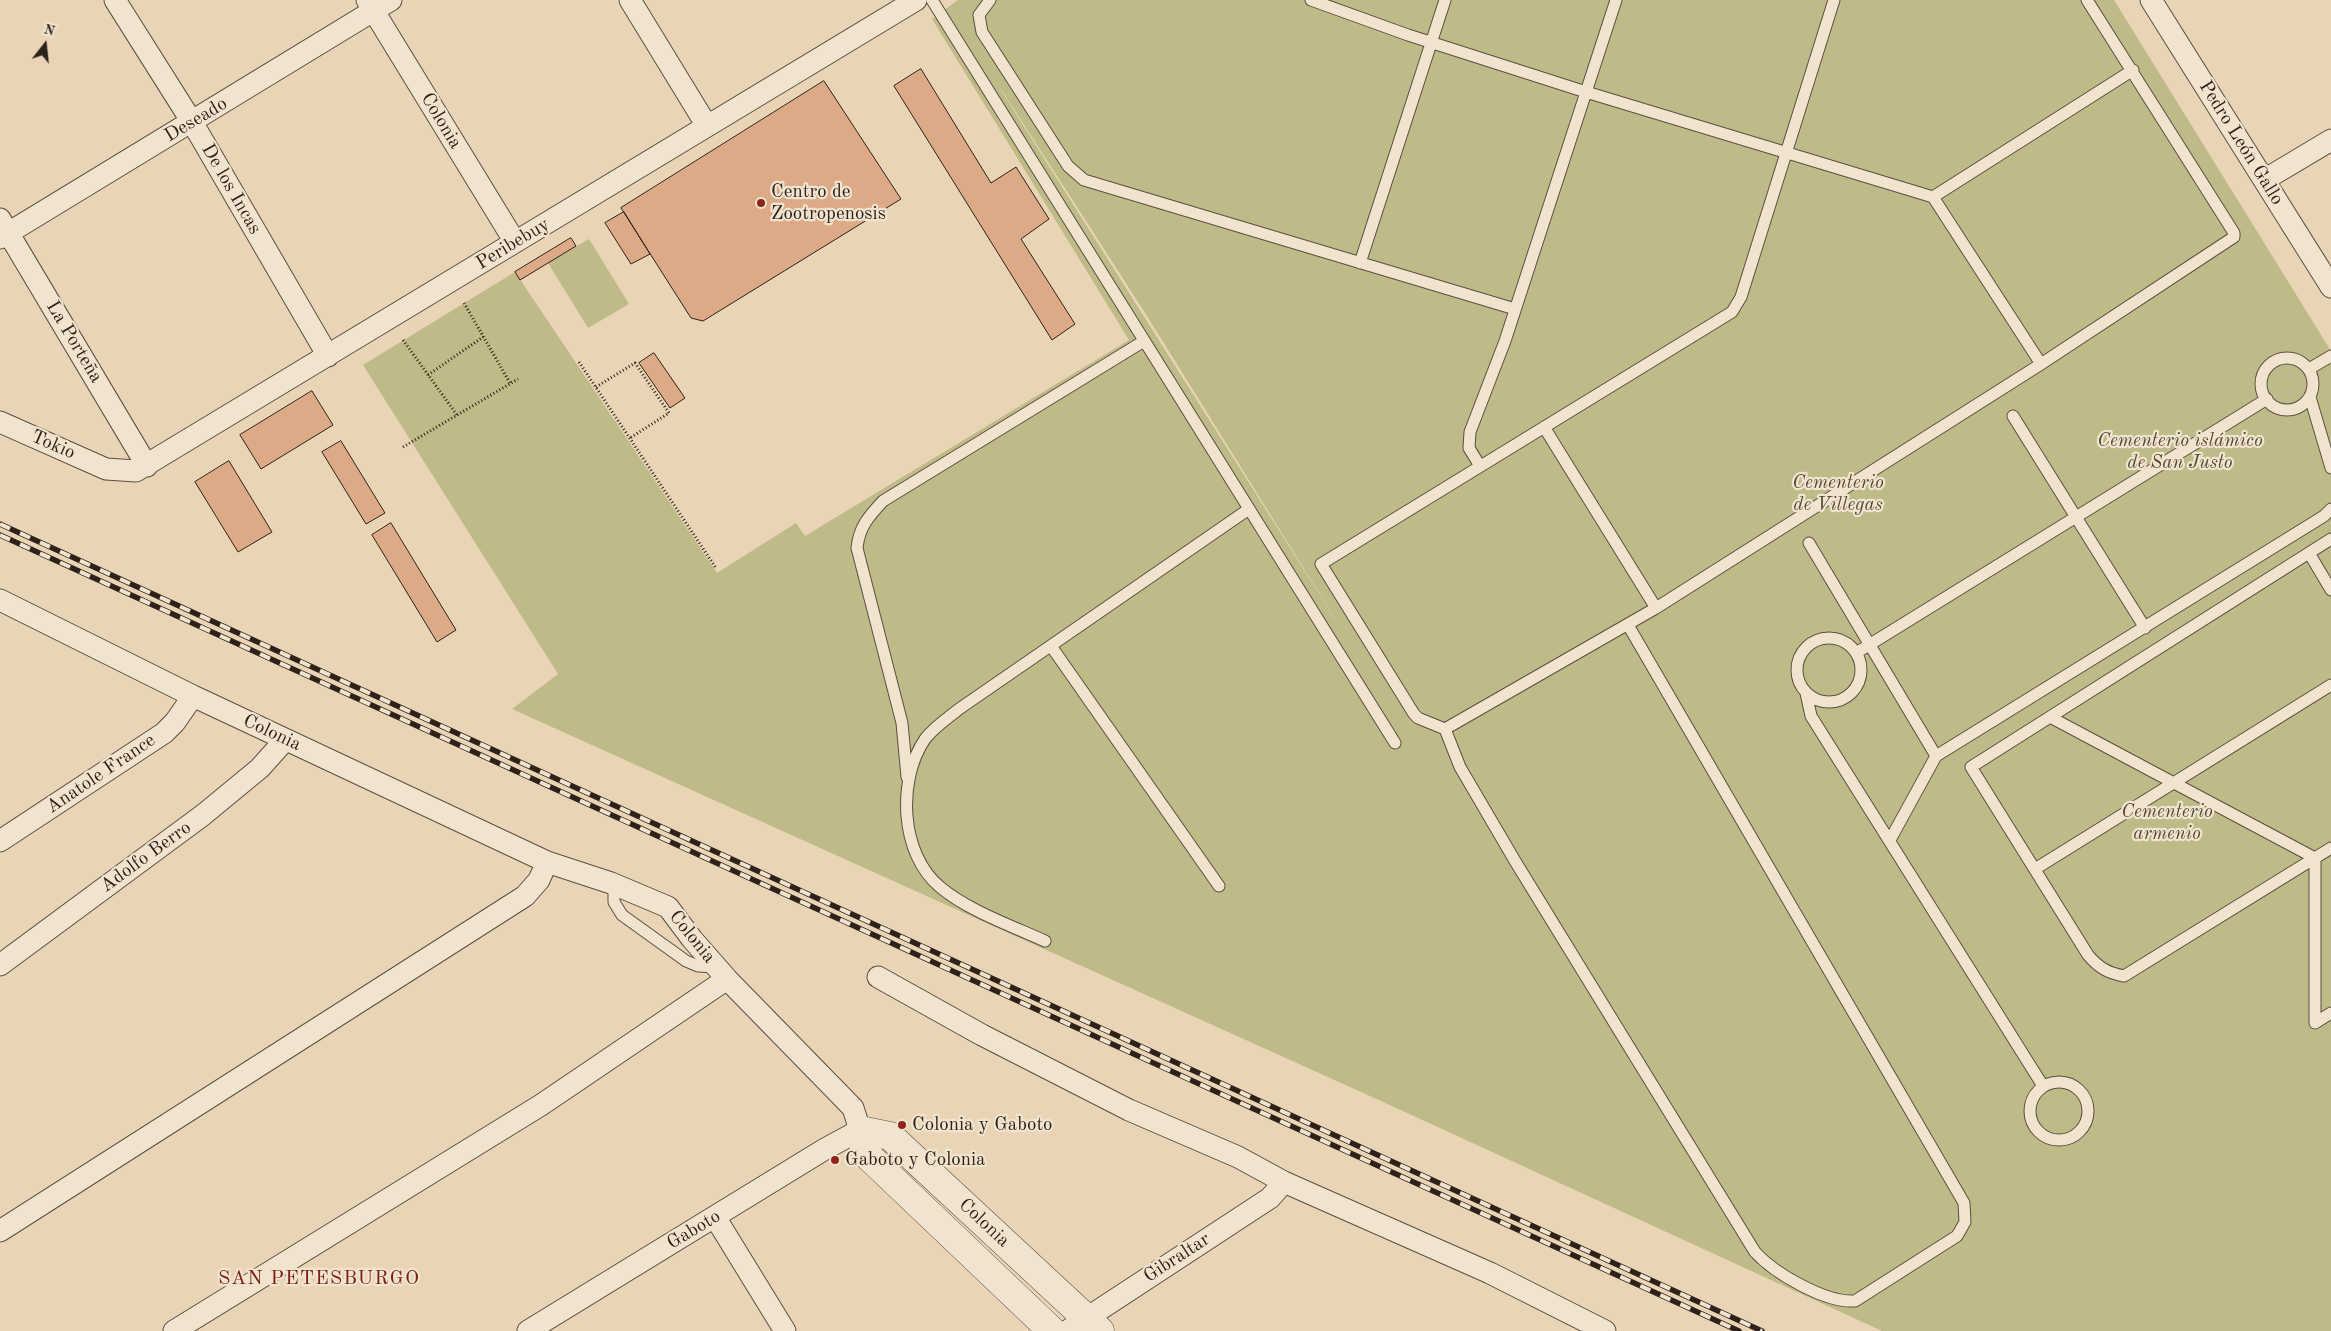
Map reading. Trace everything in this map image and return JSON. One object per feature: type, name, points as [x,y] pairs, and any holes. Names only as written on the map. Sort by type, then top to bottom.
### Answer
[{"type":"street","name":"De los Incas","points":[[115,0],[192,122],[328,356]]},
{"type":"street","points":[[630,0],[707,126]]},
{"type":"street","name":"Pedro León Gallo","points":[[2151,0],[2331,287]]},
{"type":"street","name":"Deseado","points":[[3,230],[192,122],[377,4]]},
{"type":"street","name":"Colonia","points":[[377,4],[515,242]]},
{"type":"street","name":"Peribebuy","points":[[106,469],[136,471],[147,466],[707,126],[902,4]]},
{"type":"street","points":[[2264,180],[2331,140]]},
{"type":"street","name":"La Porteña","points":[[3,230],[147,466]]},
{"type":"street","name":"Tokio","points":[[0,422],[106,469]]},
{"type":"street","name":"Colonia","points":[[0,600],[193,696],[547,862],[659,902],[674,912],[692,939],[722,973],[846,1099],[853,1108],[865,1153],[1052,1331]]},
{"type":"street","name":"Anatole France","points":[[0,841],[164,733],[175,722],[193,696]]},
{"type":"street","name":"Adolfo Berro","points":[[0,965],[203,815],[260,768],[285,740]]},
{"type":"street","points":[[0,1231],[525,896],[539,880],[547,862]]},
{"type":"street","points":[[174,1331],[541,1104],[722,973]]},
{"type":"street","points":[[878,977],[1024,1057],[1136,1113],[1238,1157],[1284,1182],[1490,1273],[1605,1331]]},
{"type":"street","name":"Colonia","points":[[860,1130],[890,1136],[1084,1327]]},
{"type":"street","name":"Gaboto","points":[[528,1331],[825,1149],[860,1130]]},
{"type":"street","name":"Gibraltar","points":[[1084,1327],[1270,1198],[1284,1182]]},
{"type":"street","points":[[715,1217],[785,1331]]},
{"type":"lane","points":[[932,0],[1395,743]]},
{"type":"lane","points":[[990,0],[979,15],[982,32],[1075,174],[1095,183],[1515,309]]},
{"type":"lane","points":[[1311,0],[1586,92],[1933,197],[2041,364]]},
{"type":"lane","points":[[1360,262],[1444,0]]},
{"type":"lane","points":[[1480,466],[1469,448],[1468,439],[1515,309],[1616,0]]},
{"type":"lane","points":[[1628,625],[1964,1203],[1965,1222],[1957,1236],[1855,1301],[1843,1302],[1832,1300],[1774,1269],[1755,1252],[1510,852],[1460,767],[1445,729],[1418,718],[1414,714],[1321,564],[1724,318],[1738,304],[1834,0]]},
{"type":"lane","points":[[1445,729],[1656,608],[2041,364],[2234,237],[2234,233],[2133,70],[2087,0]]},
{"type":"lane","points":[[1933,197],[2133,70]]},
{"type":"lane","points":[[1045,941],[984,914],[940,887],[929,876],[918,858],[908,831],[908,764],[902,723],[857,548],[858,534],[864,522],[883,501],[1144,341]]},
{"type":"lane","points":[[2308,369],[2331,356]]},
{"type":"lane","points":[[2288,358],[2303,364],[2308,369],[2314,383],[2310,397],[2298,408],[2289,410],[2273,406],[2266,399],[2263,392],[2263,376],[2272,363],[2288,358]]},
{"type":"lane","points":[[2310,397],[2331,468]]},
{"type":"lane","points":[[1856,653],[2266,399]]},
{"type":"lane","points":[[2013,416],[2074,518],[2145,628]]},
{"type":"lane","points":[[1544,427],[1656,608]]},
{"type":"lane","points":[[907,791],[920,748],[933,729],[1249,509]]},
{"type":"lane","points":[[1890,840],[1936,756],[2145,628],[2324,516],[2331,509]]},
{"type":"lane","points":[[2331,540],[1971,767],[2097,966],[2110,973],[2124,976],[2331,848]]},
{"type":"lane","points":[[1809,543],[1936,756]]},
{"type":"lane","points":[[2309,554],[2331,590]]},
{"type":"lane","points":[[1806,693],[1825,702],[1845,698],[1858,683],[1860,662],[1856,653],[1849,646],[1831,638],[1821,639],[1805,649],[1797,667],[1797,676],[1806,693],[1811,716],[2043,1086]]},
{"type":"lane","points":[[1051,646],[1219,886]]},
{"type":"lane","points":[[2035,869],[2331,685]]},
{"type":"lane","points":[[2050,717],[2315,858]]},
{"type":"lane","points":[[2315,858],[2315,1023],[2331,1013]]},
{"type":"lane","points":[[614,885],[614,902],[622,915],[686,961],[722,973]]},
{"type":"lane","points":[[2051,1083],[2069,1084],[2083,1094],[2088,1112],[2086,1121],[2075,1135],[2066,1139],[2056,1140],[2038,1131],[2032,1122],[2030,1113],[2031,1102],[2043,1086],[2051,1083]]},
{"type":"path","points":[[464,303],[510,383]]},
{"type":"path","points":[[428,375],[483,337]]},
{"type":"path","points":[[403,340],[457,415]]},
{"type":"path","points":[[579,362],[716,568]]},
{"type":"path","points":[[596,387],[635,363],[669,413],[630,438]]},
{"type":"path","points":[[404,447],[518,379]]},
{"type":"green space","name":"Cementerio de Villegas","points":[[958,0],[2114,0],[2331,351],[2331,1331],[1882,1331],[1381,1101],[512,709],[558,674],[363,365],[515,272],[717,573],[796,523],[805,536],[1129,340],[932,19]],"holes":[[[1001,89],[1147,316],[1347,638]]]},
{"type":"green space","points":[[589,239],[629,304],[588,328],[548,263]]},
{"type":"building","points":[[921,69],[991,183],[1016,167],[1049,219],[1021,239],[1075,324],[1052,340],[894,86]]},
{"type":"building","name":"Centro de Zootropenosis","points":[[824,81],[901,199],[703,321],[691,318],[621,208]]},
{"type":"building","points":[[624,212],[650,254],[631,264],[605,223]]},
{"type":"building","points":[[571,238],[576,246],[520,280],[515,272]]},
{"type":"building","points":[[654,353],[685,398],[670,408],[639,363]]},
{"type":"building","points":[[312,391],[333,425],[261,469],[240,435]]},
{"type":"building","points":[[341,441],[385,513],[366,524],[322,452]]},
{"type":"building","points":[[229,461],[272,532],[238,552],[195,482]]},
{"type":"building","points":[[391,523],[456,630],[437,642],[372,535]]},
{"type":"railway","points":[[0,524],[1762,1331]]},
{"type":"railway","points":[[0,535],[1739,1331]]},
{"type":"place","name":"Centro de Zootropenosis","points":[[761,203]]},
{"type":"place","name":"Colonia y Gaboto","points":[[902,1125]]},
{"type":"place","name":"Gaboto y Colonia","points":[[835,1160]]},
{"type":"district","name":"SAN PETESBURGO","points":[[319,1279]]},
{"type":"park label","name":"Cementerio islámico de San Justo","points":[[2180,452]]},
{"type":"park label","name":"Cementerio armenio","points":[[2167,823]]}]
